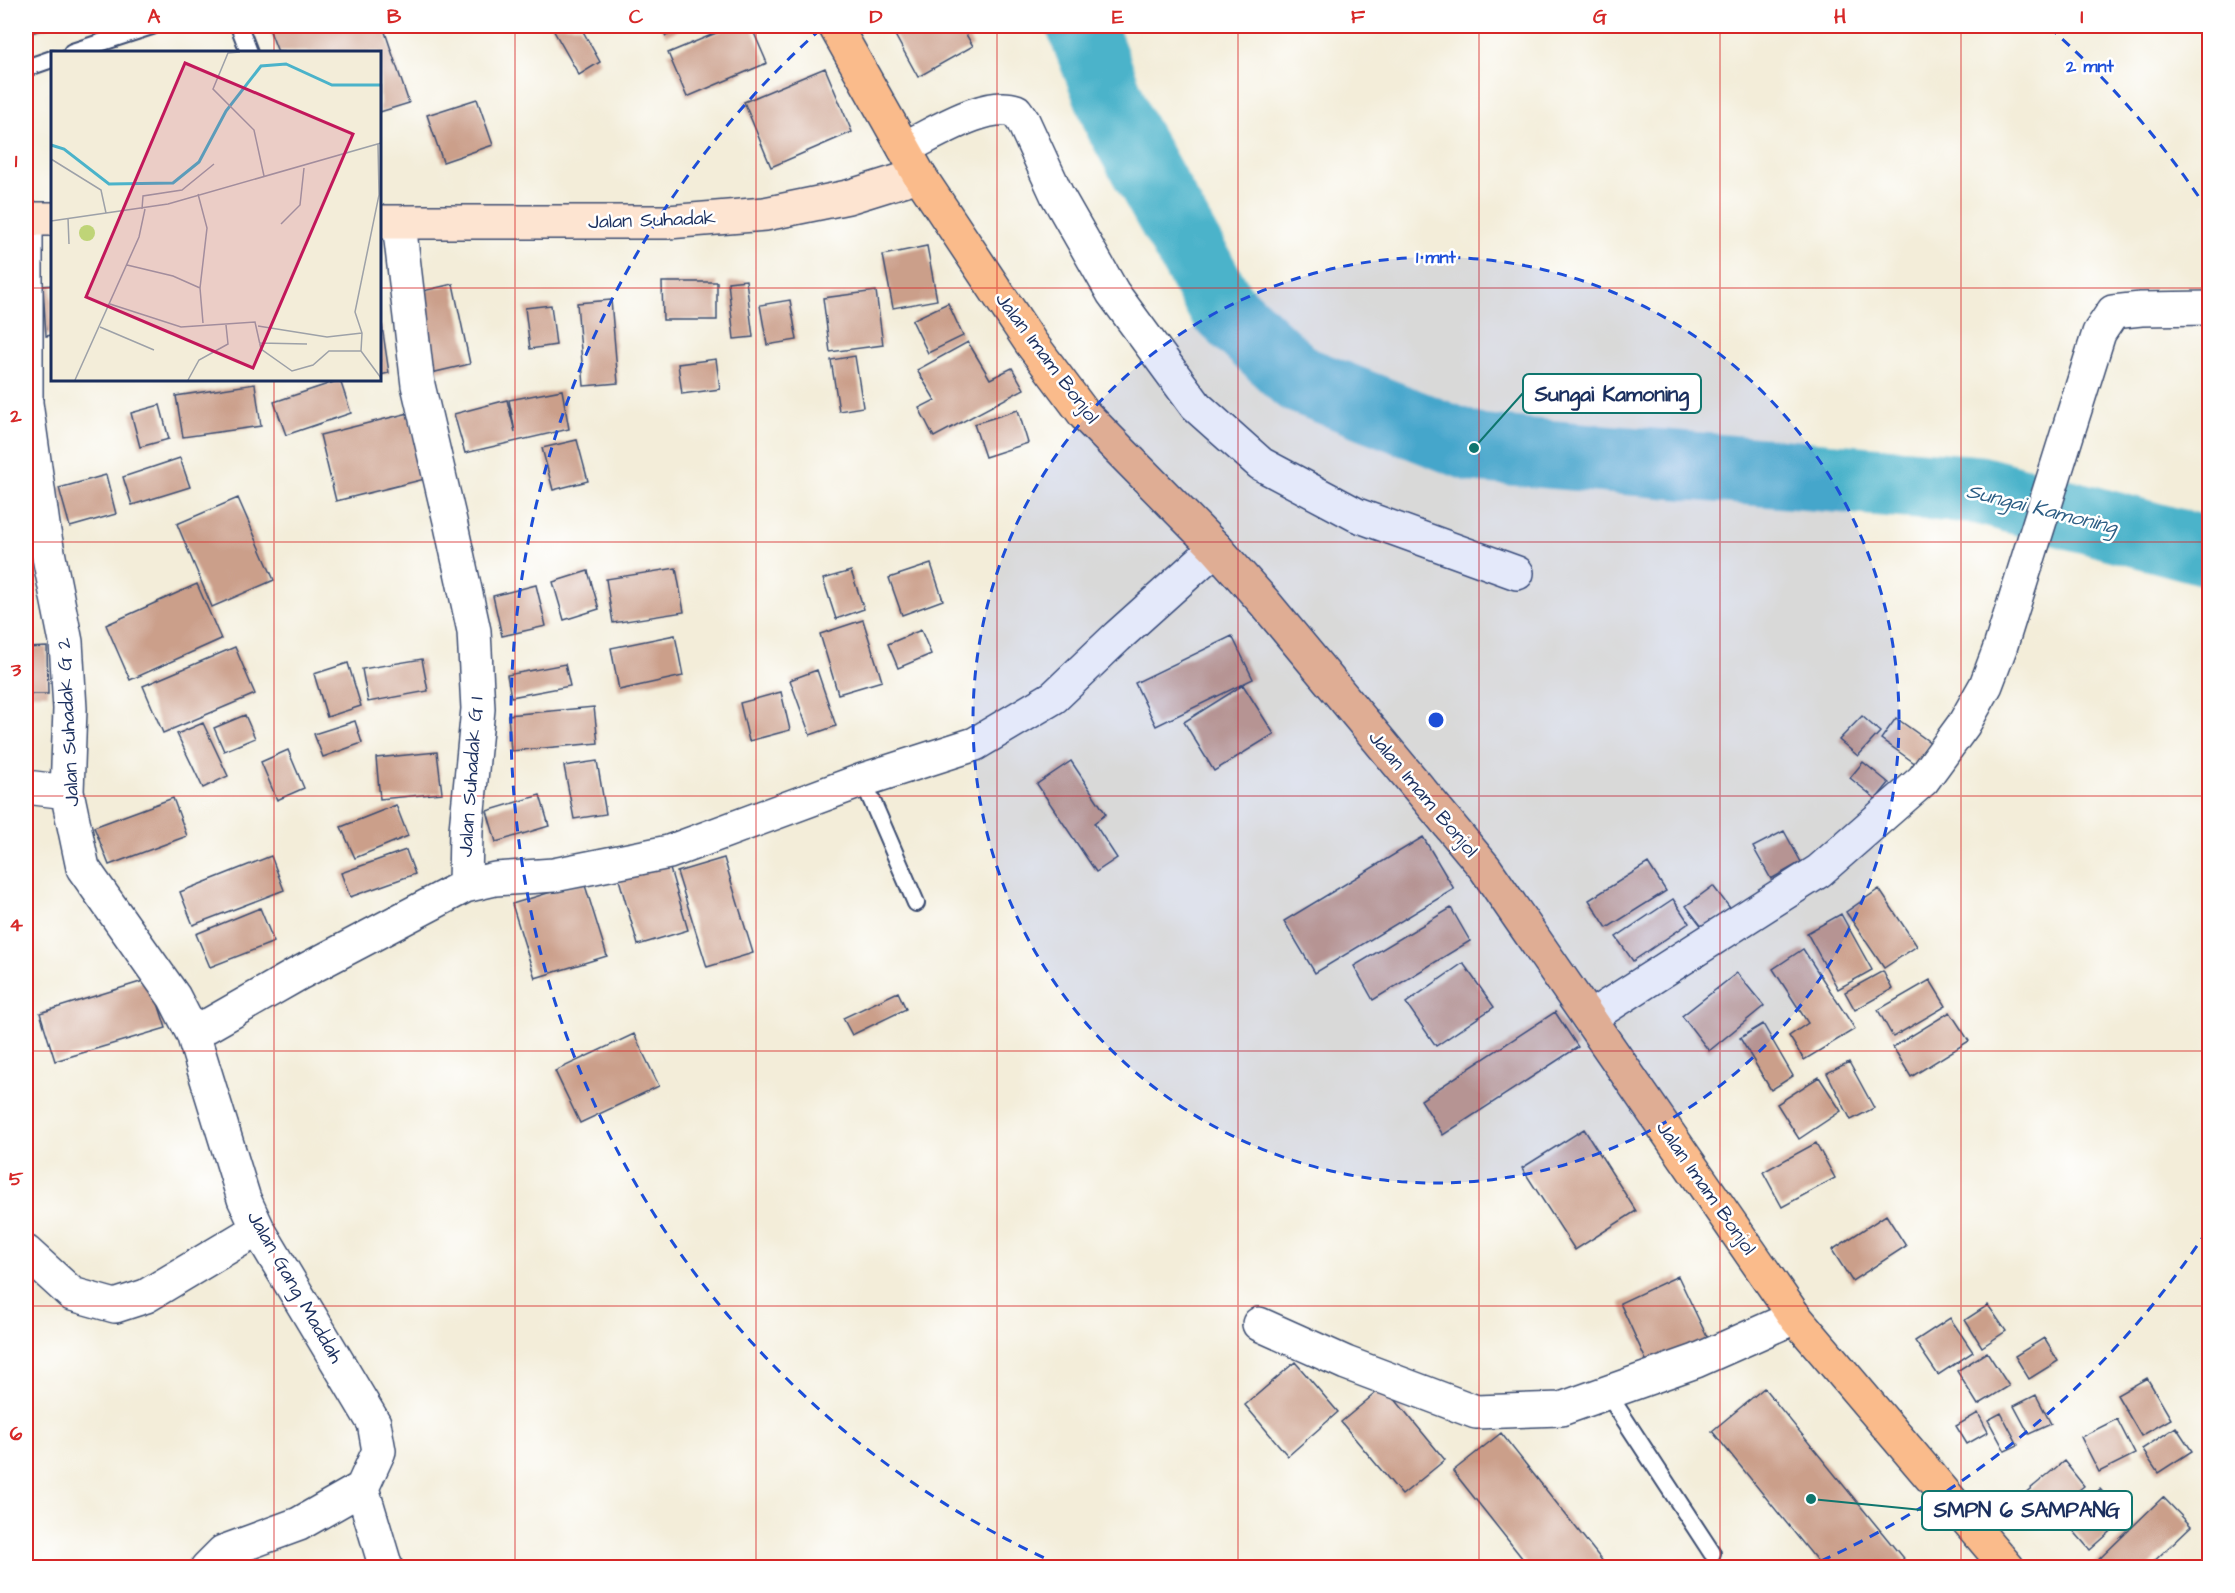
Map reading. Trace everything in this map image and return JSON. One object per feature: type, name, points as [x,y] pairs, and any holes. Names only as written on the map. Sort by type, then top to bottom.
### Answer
[{"type":"main road","name":"Jalan Imam Bonjol","points":[[835,26],[912,162],[1031,343],[1085,415],[1216,548],[1264,602],[1485,868],[1795,1317],[2008,1568]]},
{"type":"street","points":[[912,162],[962,120],[1001,108],[1016,111],[1023,121],[1057,195],[1113,293],[1197,406],[1261,464],[1357,514],[1517,573]]},
{"type":"street","name":"Jalan Suhadak","points":[[389,222],[668,222],[765,214],[848,197],[912,162]]},
{"type":"street","points":[[26,219],[51,219]]},
{"type":"street","name":"Jalan Suhadak G 2","points":[[26,219],[26,403],[44,532],[66,642],[70,709],[67,792],[83,868]]},
{"type":"street","name":"Jalan Suhadak G 1","points":[[193,1034],[298,974],[465,886],[466,830],[478,709],[474,631],[418,385],[389,222]]},
{"type":"street","points":[[1589,1018],[1819,871],[1923,780],[1964,724],[1986,685],[2000,648],[2099,333],[2113,312],[2141,309],[2210,308]]},
{"type":"street","points":[[465,886],[495,879],[554,875],[669,852],[863,780],[975,744],[1054,697],[1216,548]]},
{"type":"street","points":[[26,787],[67,792]]},
{"type":"street","name":"Jalan Gang Maddah","points":[[83,868],[174,998],[193,1034],[244,1199],[258,1229],[374,1423],[379,1451],[362,1488]]},
{"type":"street","points":[[26,1252],[72,1294],[115,1305],[146,1296],[258,1229]]},
{"type":"street","points":[[1259,1324],[1346,1363],[1476,1412],[1562,1409],[1696,1361],[1795,1317]]},
{"type":"street","points":[[220,1562],[298,1524],[362,1488],[386,1568]]},
{"type":"lane","points":[[75,51],[152,26]]},
{"type":"lane","points":[[239,26],[249,51]]},
{"type":"lane","points":[[26,68],[51,59]]},
{"type":"lane","points":[[863,780],[916,903]]},
{"type":"lane","points":[[1608,1394],[1712,1553]]},
{"type":"building","points":[[26,26],[53,26],[28,34]]},
{"type":"building","points":[[268,26],[383,26],[409,103],[381,112],[381,51],[278,51]]},
{"type":"building","points":[[551,26],[580,26],[600,62],[579,75]]},
{"type":"building","points":[[660,26],[686,26],[666,36]]},
{"type":"building","points":[[733,26],[751,26],[767,63],[687,97],[668,53]]},
{"type":"building","points":[[890,26],[961,26],[973,46],[918,77]]},
{"type":"building","points":[[825,68],[852,132],[771,167],[744,102]]},
{"type":"building","points":[[477,99],[493,145],[443,162],[427,115]]},
{"type":"building","points":[[927,246],[937,300],[893,308],[883,255]]},
{"type":"building","points":[[746,280],[753,337],[734,339],[728,282]]},
{"type":"building","points":[[662,282],[717,282],[717,320],[663,320]]},
{"type":"building","points":[[453,284],[470,364],[431,373],[414,293]]},
{"type":"building","points":[[51,285],[51,335],[46,336],[43,286]]},
{"type":"building","points":[[876,291],[883,345],[830,352],[823,298]]},
{"type":"building","points":[[611,300],[618,383],[584,386],[577,303]]},
{"type":"building","points":[[790,300],[797,340],[767,345],[760,305]]},
{"type":"building","points":[[948,303],[963,336],[928,353],[912,320]]},
{"type":"building","points":[[551,305],[556,345],[530,349],[525,308]]},
{"type":"building","points":[[381,326],[382,326],[389,373],[381,375]]},
{"type":"building","points":[[968,342],[990,379],[1012,368],[1024,389],[934,437],[919,408],[935,400],[917,370]]},
{"type":"building","points":[[855,356],[863,407],[839,411],[831,360]]},
{"type":"building","points":[[716,359],[720,389],[682,394],[678,364]]},
{"type":"building","points":[[340,381],[351,413],[286,435],[274,402]]},
{"type":"building","points":[[255,384],[261,426],[183,437],[176,396]]},
{"type":"building","points":[[562,390],[569,429],[465,453],[454,414],[507,400],[515,432],[509,400]]},
{"type":"building","points":[[160,405],[169,439],[140,447],[131,413]]},
{"type":"building","points":[[1018,410],[1028,443],[985,457],[974,424]]},
{"type":"building","points":[[409,413],[425,479],[336,501],[320,435]]},
{"type":"building","points":[[577,440],[588,481],[553,490],[542,448]]},
{"type":"building","points":[[180,458],[190,487],[132,505],[123,477]]},
{"type":"building","points":[[106,475],[116,514],[70,527],[59,488]]},
{"type":"building","points":[[238,498],[274,580],[212,607],[177,524]]},
{"type":"building","points":[[931,564],[943,600],[902,615],[889,578]]},
{"type":"building","points":[[676,568],[684,612],[613,623],[606,579]]},
{"type":"building","points":[[588,571],[599,609],[564,620],[553,582]]},
{"type":"building","points":[[851,571],[864,609],[836,619],[823,579]]},
{"type":"building","points":[[197,584],[221,639],[130,680],[106,625]]},
{"type":"building","points":[[536,585],[546,626],[502,636],[493,596]]},
{"type":"building","points":[[863,620],[882,681],[838,694],[820,634]]},
{"type":"building","points":[[921,630],[931,654],[898,668],[888,644]]},
{"type":"building","points":[[675,635],[683,676],[619,690],[611,648]]},
{"type":"building","points":[[1232,636],[1253,679],[1156,726],[1135,683]]},
{"type":"building","points":[[47,647],[48,694],[26,694],[26,648]]},
{"type":"building","points":[[235,647],[255,694],[163,733],[143,686]]},
{"type":"building","points":[[422,659],[428,691],[368,702],[362,669]]},
{"type":"building","points":[[348,663],[361,706],[327,717],[314,674]]},
{"type":"building","points":[[565,664],[570,686],[511,697],[507,675]]},
{"type":"building","points":[[817,670],[836,726],[810,735],[790,680]]},
{"type":"building","points":[[1243,685],[1274,734],[1214,771],[1184,722]]},
{"type":"building","points":[[781,692],[790,730],[749,741],[740,703]]},
{"type":"building","points":[[594,707],[598,743],[511,751],[508,715]]},
{"type":"building","points":[[245,715],[255,738],[224,751],[214,728]]},
{"type":"building","points":[[1862,716],[1880,732],[1858,756],[1839,740]]},
{"type":"building","points":[[1896,718],[1931,743],[1916,764],[1881,739]]},
{"type":"building","points":[[355,721],[362,743],[323,757],[314,734]]},
{"type":"building","points":[[203,723],[228,776],[203,788],[177,734]]},
{"type":"building","points":[[288,750],[304,788],[277,800],[261,762]]},
{"type":"building","points":[[437,752],[442,793],[380,799],[376,758]]},
{"type":"building","points":[[597,761],[606,814],[574,819],[564,766]]},
{"type":"building","points":[[1071,761],[1106,814],[1094,823],[1117,858],[1096,872],[1037,784]]},
{"type":"building","points":[[1863,762],[1889,783],[1876,799],[1850,778]]},
{"type":"building","points":[[540,795],[549,826],[496,842],[487,811]]},
{"type":"building","points":[[173,798],[187,836],[109,865],[94,827]]},
{"type":"building","points":[[396,805],[408,836],[355,858],[341,827]]},
{"type":"building","points":[[1784,831],[1801,862],[1771,879],[1753,847]]},
{"type":"building","points":[[1423,837],[1454,889],[1315,973],[1284,921]]},
{"type":"building","points":[[406,850],[415,874],[350,897],[341,873]]},
{"type":"building","points":[[271,856],[284,890],[193,925],[180,892]]},
{"type":"building","points":[[724,858],[753,953],[707,967],[677,872]]},
{"type":"building","points":[[668,862],[688,930],[638,945],[618,876]]},
{"type":"building","points":[[1648,863],[1666,891],[1607,928],[1589,900]]},
{"type":"building","points":[[584,882],[607,956],[535,978],[512,904]]},
{"type":"building","points":[[1713,886],[1730,908],[1703,928],[1686,906]]},
{"type":"building","points":[[1879,889],[1917,946],[1884,968],[1846,912]]},
{"type":"building","points":[[1673,899],[1689,923],[1633,961],[1616,937]]},
{"type":"building","points":[[260,908],[274,942],[210,967],[196,934]]},
{"type":"building","points":[[1451,908],[1470,941],[1373,1000],[1354,966]]},
{"type":"building","points":[[1841,914],[1872,970],[1838,989],[1807,933]]},
{"type":"building","points":[[1803,949],[1855,1029],[1804,1060],[1789,1036],[1808,1023],[1773,969]]},
{"type":"building","points":[[1463,963],[1494,1007],[1436,1046],[1406,1003]]},
{"type":"building","points":[[1883,971],[1892,989],[1855,1010],[1845,992]]},
{"type":"building","points":[[1737,973],[1764,1006],[1709,1051],[1682,1016]]},
{"type":"building","points":[[150,979],[166,1028],[55,1061],[40,1013]]},
{"type":"building","points":[[1930,980],[1946,1006],[1893,1037],[1878,1010]]},
{"type":"building","points":[[898,992],[906,1009],[852,1035],[843,1018]]},
{"type":"building","points":[[1555,1012],[1578,1047],[1443,1135],[1421,1100]]},
{"type":"building","points":[[1950,1012],[1969,1041],[1911,1077],[1893,1047]]},
{"type":"building","points":[[1763,1024],[1793,1076],[1771,1090],[1740,1038]]},
{"type":"building","points":[[634,1034],[659,1086],[580,1123],[555,1071]]},
{"type":"building","points":[[1849,1062],[1874,1108],[1851,1120],[1827,1073]]},
{"type":"building","points":[[1819,1077],[1841,1111],[1799,1139],[1777,1104]]},
{"type":"building","points":[[1584,1129],[1636,1211],[1575,1250],[1522,1168]]},
{"type":"building","points":[[1816,1143],[1835,1178],[1782,1207],[1763,1172]]},
{"type":"building","points":[[1886,1215],[1906,1246],[1852,1281],[1832,1250]]},
{"type":"building","points":[[1678,1276],[1710,1343],[1651,1371],[1620,1303]]},
{"type":"building","points":[[1988,1305],[2006,1331],[1982,1347],[1965,1320]]},
{"type":"building","points":[[1950,1318],[1973,1352],[1938,1375],[1915,1341]]},
{"type":"building","points":[[2044,1338],[2058,1361],[2029,1379],[2015,1356]]},
{"type":"building","points":[[1987,1352],[2009,1386],[1978,1405],[1957,1371]]},
{"type":"building","points":[[1295,1362],[1338,1412],[1288,1456],[1245,1405]]},
{"type":"building","points":[[2147,1378],[2171,1419],[2141,1436],[2117,1395]]},
{"type":"building","points":[[1384,1386],[1445,1460],[1402,1495],[1341,1422]]},
{"type":"building","points":[[1764,1388],[1911,1568],[1823,1568],[1712,1431]]},
{"type":"building","points":[[2036,1395],[2051,1424],[2029,1434],[2014,1406]]},
{"type":"building","points":[[1978,1413],[1988,1432],[1967,1444],[1956,1426]]},
{"type":"building","points":[[2001,1413],[2018,1445],[2005,1451],[1988,1420]]},
{"type":"building","points":[[2117,1419],[2135,1454],[2099,1472],[2081,1437]]},
{"type":"building","points":[[2176,1427],[2192,1451],[2158,1473],[2142,1449]]},
{"type":"building","points":[[1501,1433],[1608,1568],[1530,1568],[1453,1471]]},
{"type":"building","points":[[2064,1461],[2084,1486],[2033,1527],[2013,1503]]},
{"type":"building","points":[[2100,1489],[2126,1518],[2090,1550],[2064,1520]]},
{"type":"building","points":[[2163,1497],[2191,1526],[2147,1568],[2090,1568]]},
{"type":"waterway","name":"Sungai Kamoning","points":[[1081,26],[1119,123],[1222,307],[1298,379],[1474,448],[1979,490],[2210,552]]},
{"type":"place","name":"Sungai Kamoning","points":[[1474,448]]},
{"type":"place","name":"SMPN 6 SAMPANG","points":[[1811,1499]]}]
